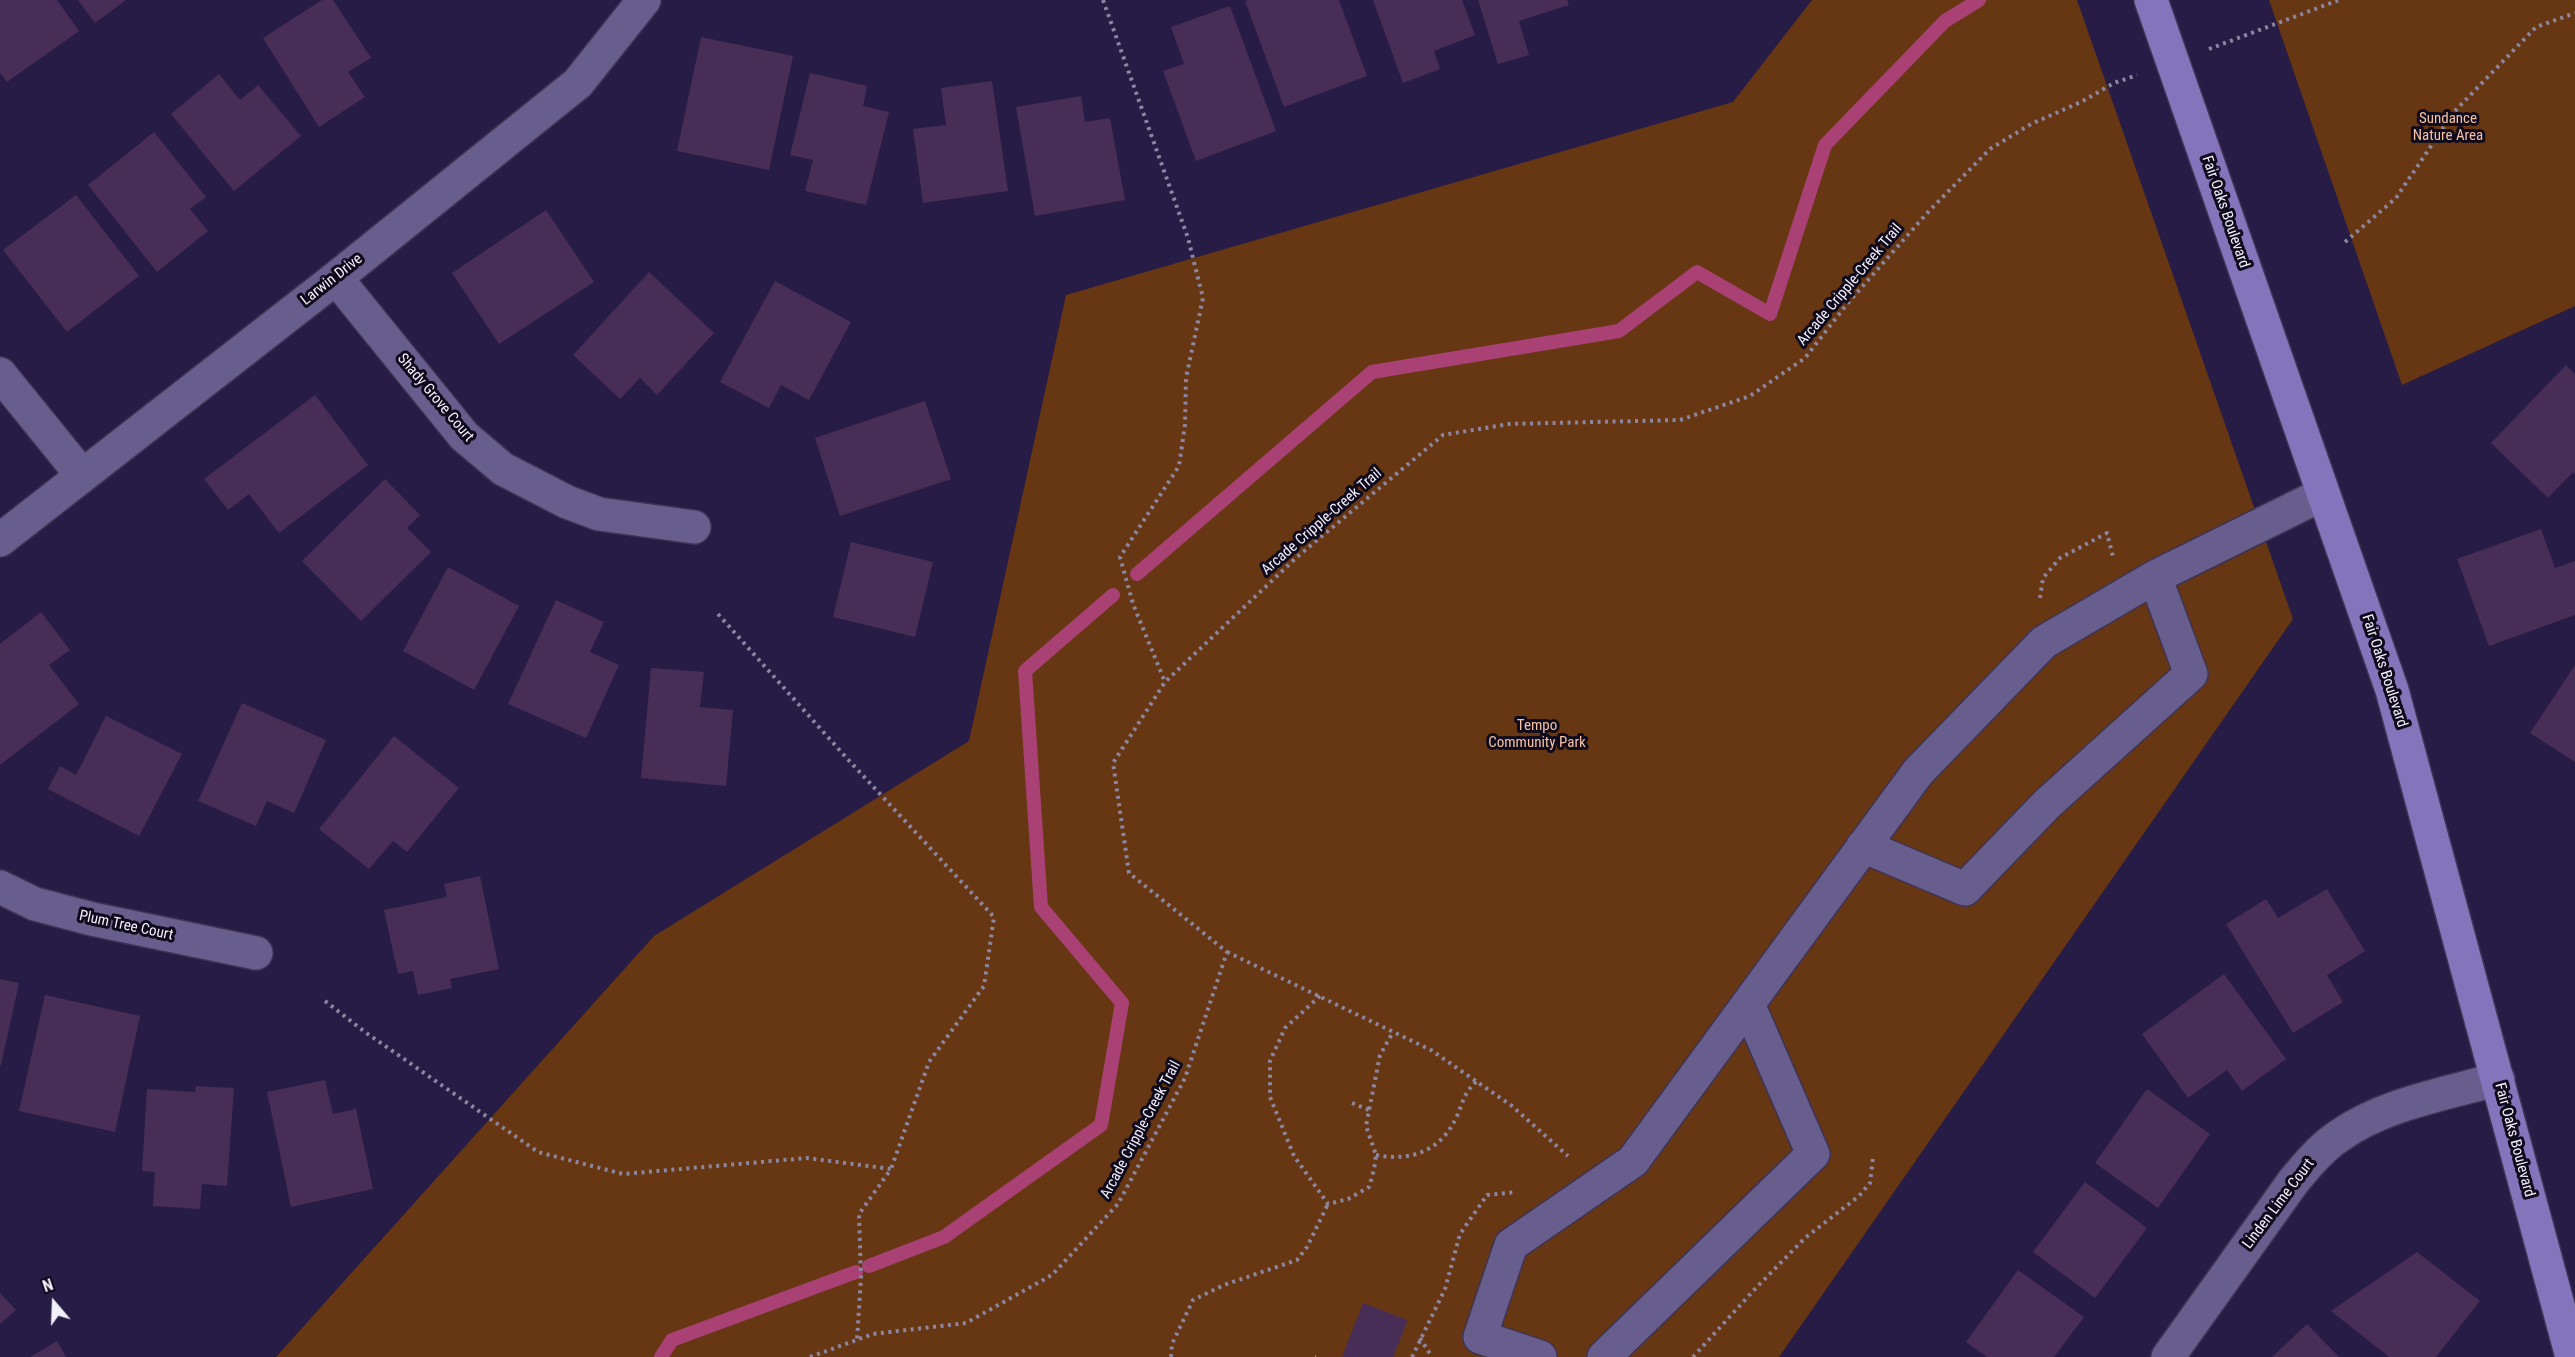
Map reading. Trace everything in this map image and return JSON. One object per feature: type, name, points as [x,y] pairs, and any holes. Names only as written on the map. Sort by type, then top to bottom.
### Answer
[{"type":"main road","name":"Fair Oaks Boulevard","points":[[2151,0],[2392,690],[2572,1357]]},
{"type":"street","name":"Larwin Drive","points":[[0,540],[81,474],[336,278],[578,83],[644,0]]},
{"type":"street","name":"Shady Grove Court","points":[[336,278],[464,436],[503,469],[567,502],[599,514],[694,527]]},
{"type":"street","points":[[0,374],[81,474]]},
{"type":"street","points":[[1540,1357],[1480,1336],[1511,1245],[1633,1161],[1918,772],[2044,642],[2155,577],[2324,494]]},
{"type":"street","points":[[1863,846],[1965,889],[2047,804],[2191,674],[2155,577]]},
{"type":"street","name":"Plum Tree Court","points":[[0,887],[35,904],[92,919],[256,953]]},
{"type":"street","points":[[1604,1357],[1813,1154],[1748,1004]]},
{"type":"street","name":"Linden Lime Court","points":[[2168,1357],[2293,1182],[2314,1157],[2338,1136],[2364,1120],[2393,1109],[2498,1079]]},
{"type":"path","points":[[1103,0],[1188,238],[1203,298],[1186,378],[1185,425],[1179,466],[1120,557],[1133,604],[1165,682]]},
{"type":"path","name":"Arcade Cripple-Creek Trail","points":[[810,1357],[873,1334],[966,1323],[1052,1275],[1118,1204],[1185,1078],[1227,952],[1129,873],[1113,763],[1165,682],[1297,557],[1443,435],[1509,424],[1680,420],[1750,396],[1805,358],[1884,261],[1990,149],[2031,124],[2081,102],[2114,84],[2339,0]]},
{"type":"path","points":[[2345,242],[2396,198],[2454,112],[2536,27],[2575,13]]},
{"type":"path","points":[[2040,600],[2043,578],[2060,558],[2107,533],[2114,558]]},
{"type":"path","points":[[718,614],[843,754],[994,917],[984,986],[929,1062],[891,1169],[859,1214],[861,1278],[857,1339]]},
{"type":"path","points":[[1227,952],[1431,1050],[1512,1106],[1574,1161]]},
{"type":"path","points":[[1320,996],[1286,1028],[1270,1060],[1270,1097],[1294,1156],[1328,1204]]},
{"type":"path","points":[[325,1001],[365,1032],[538,1152],[623,1174],[807,1158],[891,1169]]},
{"type":"path","points":[[1171,1357],[1172,1344],[1193,1300],[1224,1285],[1298,1260],[1328,1204],[1348,1199],[1369,1187],[1376,1155],[1366,1126],[1380,1055],[1393,1032]]},
{"type":"path","points":[[1376,1155],[1413,1156],[1442,1142],[1457,1117],[1465,1092],[1477,1080]]},
{"type":"path","points":[[1352,1103],[1369,1110]]},
{"type":"path","points":[[1694,1357],[1754,1290],[1805,1238],[1858,1196],[1870,1183],[1873,1158]]},
{"type":"path","points":[[1412,1357],[1445,1289],[1460,1234],[1487,1195]]},
{"type":"path","points":[[1420,1337],[1432,1357]]},
{"type":"green space","name":"Tempo Community Park","points":[[1812,0],[2077,0],[2293,619],[1779,1357],[276,1357],[654,936],[969,741],[1066,295],[1733,102]]},
{"type":"green space","name":"Sundance Nature Area","points":[[2269,0],[2575,0],[2575,306],[2402,385]]},
{"type":"building","points":[[0,0],[57,0],[79,31],[7,82],[0,73]]},
{"type":"building","points":[[78,0],[126,0],[95,23]]},
{"type":"building","points":[[322,0],[333,0],[371,58],[348,72],[365,97],[319,127],[263,38]]},
{"type":"building","points":[[1339,0],[1367,76],[1284,107],[1245,1]]},
{"type":"building","points":[[1373,0],[1462,0],[1475,35],[1434,51],[1440,69],[1403,83]]},
{"type":"building","points":[[1478,0],[1567,0],[1569,5],[1519,21],[1529,55],[1498,64]]},
{"type":"building","points":[[1230,6],[1276,131],[1196,161],[1163,71],[1184,64],[1171,27]]},
{"type":"building","points":[[701,37],[793,56],[769,170],[677,151]]},
{"type":"building","points":[[810,73],[867,86],[863,106],[889,112],[866,205],[805,191],[813,160],[790,155]]},
{"type":"building","points":[[219,74],[240,100],[258,85],[301,136],[234,191],[171,114]]},
{"type":"building","points":[[992,81],[1008,191],[923,203],[913,129],[946,125],[941,88]]},
{"type":"building","points":[[1081,96],[1085,122],[1110,118],[1125,200],[1035,216],[1016,107]]},
{"type":"building","points":[[154,132],[206,197],[190,209],[208,231],[157,272],[88,185]]},
{"type":"building","points":[[76,195],[139,276],[67,332],[3,250]]},
{"type":"building","points":[[546,210],[594,282],[499,344],[452,273]]},
{"type":"building","points":[[649,272],[714,333],[657,395],[640,378],[620,399],[573,355]]},
{"type":"building","points":[[775,281],[851,322],[809,400],[781,385],[769,408],[720,382]]},
{"type":"building","points":[[2566,365],[2575,374],[2575,474],[2573,472],[2548,498],[2491,443]]},
{"type":"building","points":[[315,395],[368,465],[279,533],[249,494],[228,510],[204,479]]},
{"type":"building","points":[[925,401],[951,479],[840,516],[815,438]]},
{"type":"building","points":[[385,479],[420,515],[407,528],[431,552],[361,621],[302,561]]},
{"type":"building","points":[[2541,529],[2555,568],[2575,561],[2575,615],[2489,646],[2457,559]]},
{"type":"building","points":[[851,542],[933,562],[915,637],[833,617]]},
{"type":"building","points":[[448,567],[519,606],[474,690],[403,651]]},
{"type":"building","points":[[556,600],[604,622],[590,652],[619,665],[586,738],[508,704]]},
{"type":"building","points":[[41,612],[70,650],[49,665],[79,704],[0,765],[0,644]]},
{"type":"building","points":[[2575,665],[2575,762],[2530,733]]},
{"type":"building","points":[[651,668],[704,672],[700,707],[733,710],[726,786],[641,778]]},
{"type":"building","points":[[242,703],[326,740],[294,813],[267,801],[256,826],[198,801]]},
{"type":"building","points":[[106,716],[182,754],[139,836],[48,789],[60,766],[76,775]]},
{"type":"building","points":[[394,736],[459,788],[407,852],[393,841],[369,869],[319,829]]},
{"type":"building","points":[[480,876],[499,969],[450,979],[452,988],[418,995],[413,971],[398,974],[384,910],[447,897],[444,884]]},
{"type":"building","points":[[2327,889],[2365,951],[2327,975],[2343,1002],[2293,1033],[2226,924],[2266,899],[2278,918]]},
{"type":"building","points":[[2224,974],[2286,1059],[2242,1091],[2227,1070],[2188,1098],[2142,1034]]},
{"type":"building","points":[[0,979],[19,983],[1,1065],[0,1065]]},
{"type":"building","points":[[45,995],[140,1016],[115,1132],[19,1111]]},
{"type":"building","points":[[325,1080],[333,1114],[356,1109],[373,1189],[291,1207],[267,1092]]},
{"type":"building","points":[[196,1086],[234,1088],[227,1186],[202,1184],[200,1209],[153,1206],[155,1172],[142,1171],[147,1089],[195,1092]]},
{"type":"building","points":[[2147,1089],[2210,1134],[2158,1208],[2095,1163]]},
{"type":"building","points":[[2085,1182],[2147,1228],[2095,1298],[2033,1252]]},
{"type":"building","points":[[2417,1252],[2480,1301],[2436,1357],[2389,1357],[2331,1311]]},
{"type":"building","points":[[2018,1270],[2084,1317],[2054,1357],[1987,1357],[1966,1342]]},
{"type":"building","points":[[0,1293],[16,1310],[0,1324]]},
{"type":"building","points":[[1363,1303],[1408,1320],[1393,1357],[1342,1357]]},
{"type":"building","points":[[2307,1324],[2339,1357],[2272,1357]]},
{"type":"building","points":[[57,1341],[66,1357],[30,1357]]},
{"type":"waterway","points":[[1137,574],[1372,372],[1619,331],[1697,272],[1770,314],[1825,145],[1945,21],[1979,0]]},
{"type":"waterway","points":[[869,1266],[944,1237],[1101,1125],[1122,1003],[1041,907],[1025,671],[1113,595]]},
{"type":"waterway","points":[[661,1357],[672,1340],[856,1272]]}]
